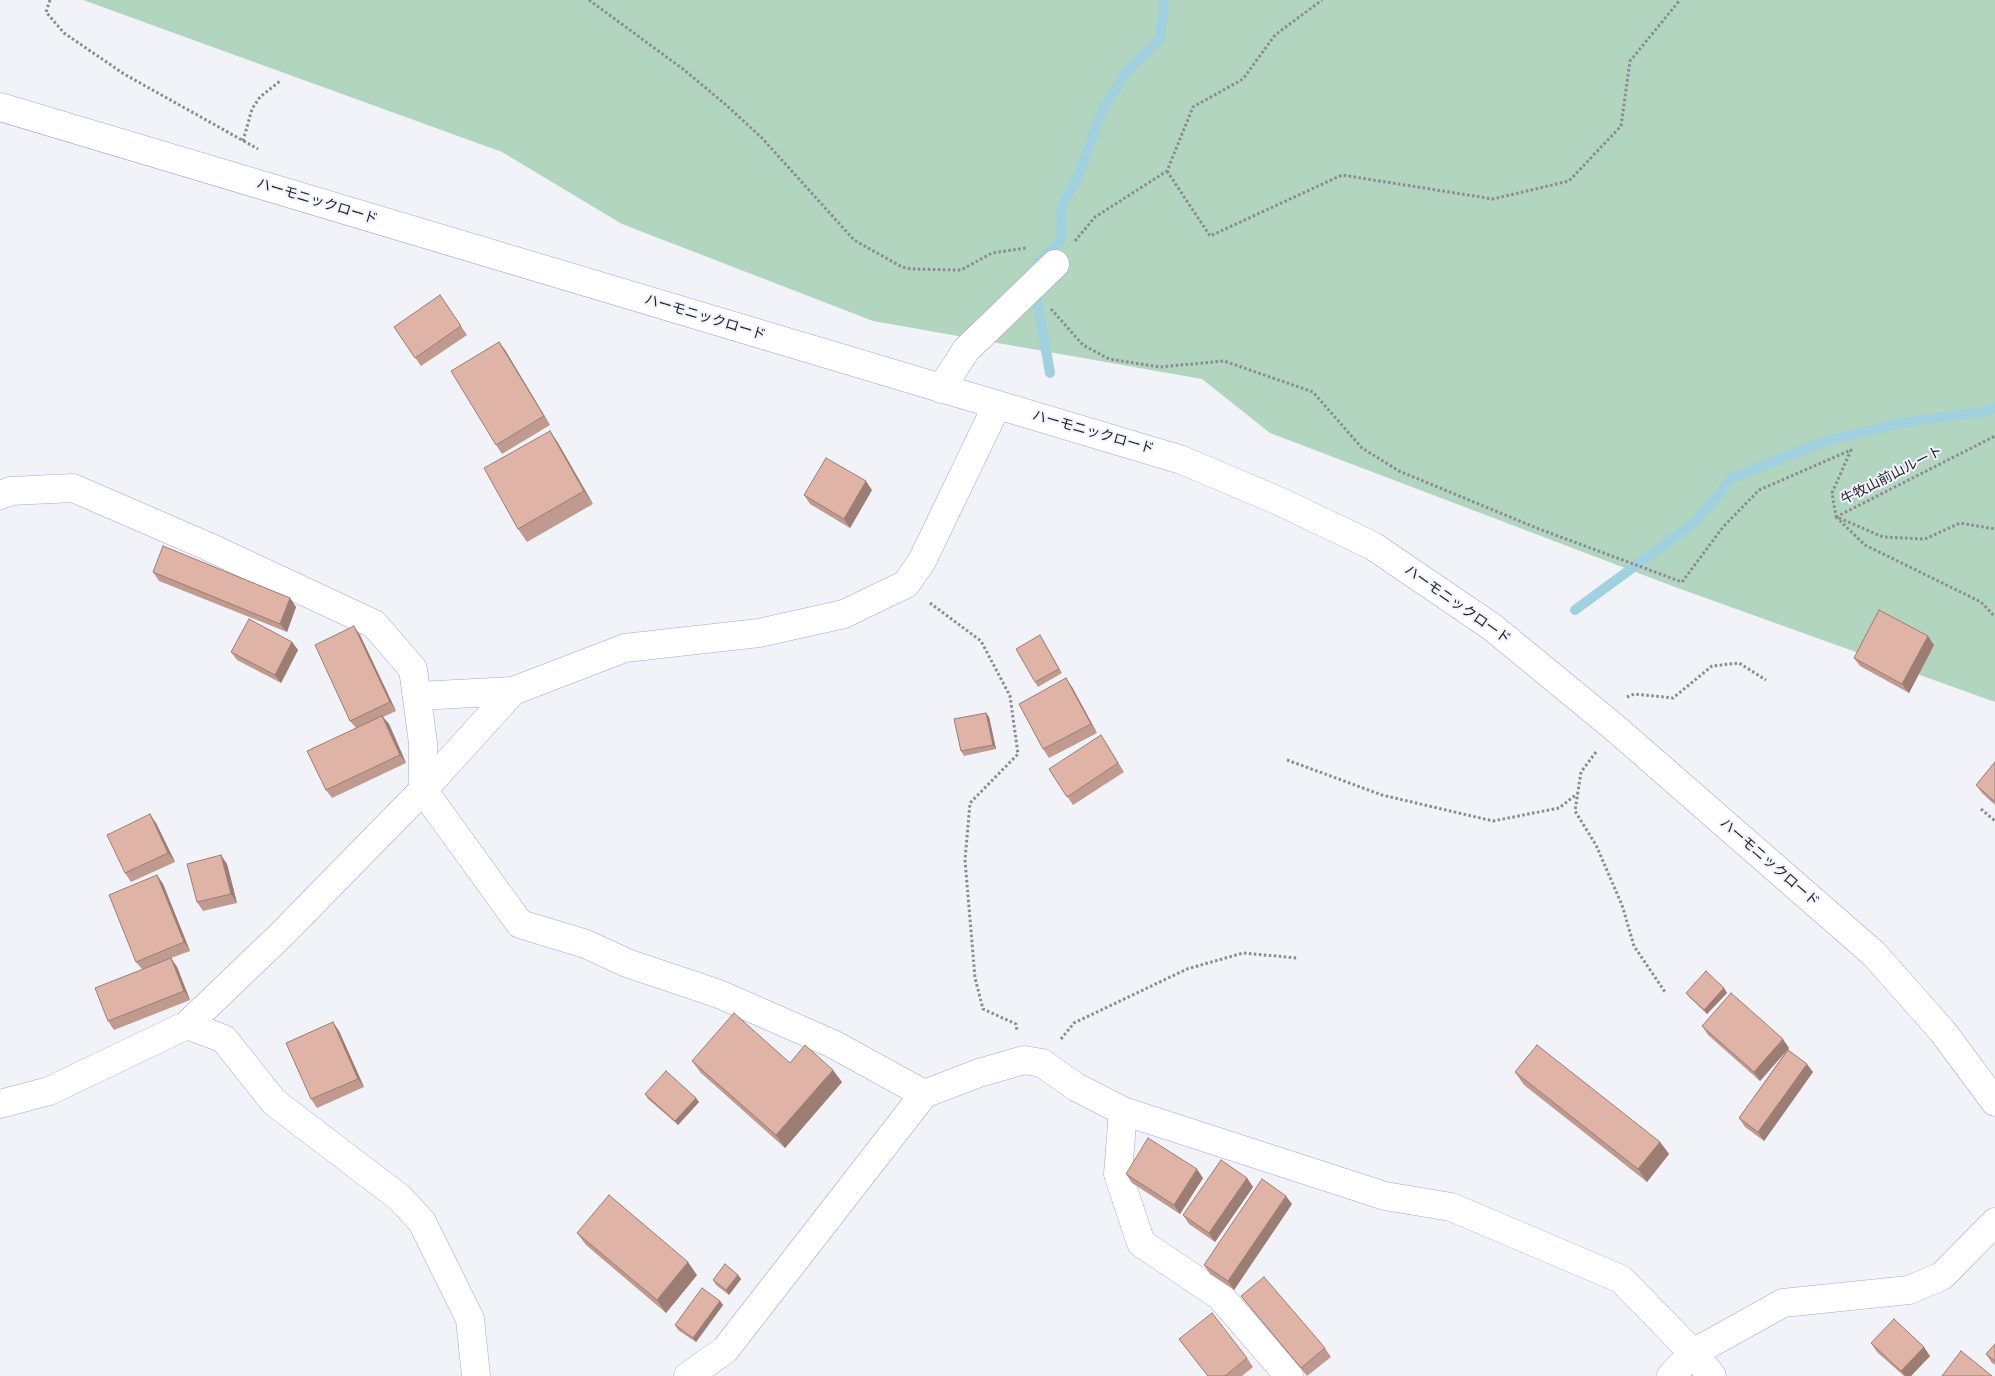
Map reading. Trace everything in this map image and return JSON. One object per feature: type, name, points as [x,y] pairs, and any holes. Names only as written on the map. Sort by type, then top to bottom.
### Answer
[{"type":"street","name":"ハーモニックロード","points":[[0,107],[1182,460],[1281,502],[1373,546],[1492,627],[1615,728],[1874,954],[1943,1032],[1995,1102]]},
{"type":"street","points":[[942,389],[966,350],[1044,274]]},
{"type":"street","points":[[417,696],[512,691],[625,648],[759,633],[844,614],[906,584],[922,561],[997,405]]},
{"type":"street","points":[[0,495],[11,491],[73,488],[207,546],[374,624],[413,669],[423,743],[423,790],[520,924],[586,944],[627,962],[719,994],[833,1044],[924,1094]]},
{"type":"street","points":[[0,1104],[49,1091],[186,1025],[282,934],[423,790],[512,691]]},
{"type":"street","points":[[186,1025],[224,1039],[274,1102],[400,1198],[422,1222],[470,1319],[476,1376]]},
{"type":"street","points":[[688,1376],[725,1350],[924,1094],[979,1073],[1033,1062],[1123,1111],[1385,1196],[1451,1207],[1621,1279],[1693,1353],[1712,1376]]},
{"type":"street","points":[[1123,1111],[1118,1174],[1141,1243],[1220,1296],[1289,1376]]},
{"type":"street","points":[[1672,1376],[1693,1353],[1783,1303],[1909,1290],[1942,1276],[1995,1222]]},
{"type":"path","points":[[50,0],[46,12],[64,34],[124,74],[265,153]]},
{"type":"path","points":[[589,0],[683,69],[733,111],[762,138],[854,240],[902,267],[911,269],[960,270],[992,253],[1044,246],[1044,274],[1083,345],[1109,359],[1160,367],[1224,361],[1313,392],[1362,448],[1399,471],[1539,529],[1682,582],[1723,527],[1759,490],[1851,450],[1832,493],[1836,517],[1883,537],[1925,539],[1960,523],[1995,529]]},
{"type":"path","points":[[1044,274],[1095,217],[1166,171],[1193,107],[1243,79],[1275,35],[1322,0]]},
{"type":"path","points":[[1166,171],[1210,236],[1342,175],[1493,199],[1569,181],[1621,126],[1630,61],[1680,0]]},
{"type":"path","points":[[243,141],[252,109],[260,96],[280,81]]},
{"type":"path","name":"牛牧山前山ルート","points":[[1995,436],[1836,517],[1865,545],[1981,602],[1995,617]]},
{"type":"path","points":[[906,584],[981,641],[1010,696],[1018,754],[970,803],[965,860],[975,978],[983,1009],[1016,1024],[1033,1062],[1074,1023],[1187,969],[1242,953],[1296,958]]},
{"type":"path","points":[[1626,698],[1634,694],[1673,698],[1712,666],[1739,663],[1766,680]]},
{"type":"path","points":[[1615,728],[1581,772],[1575,811],[1596,846],[1622,905],[1634,946],[1665,992]]},
{"type":"path","points":[[1287,760],[1382,795],[1493,821],[1559,808],[1578,794]]},
{"type":"path","points":[[1981,809],[1995,821]]},
{"type":"green space","points":[[83,0],[1995,0],[1995,702],[1675,587],[1270,433],[1202,379],[873,321],[622,224],[502,152]]},
{"type":"building","points":[[440,295],[461,326],[415,358],[394,327]]},
{"type":"building","points":[[499,342],[544,416],[496,445],[451,371]]},
{"type":"building","points":[[550,431],[584,491],[518,529],[484,468]]},
{"type":"building","points":[[826,458],[866,481],[844,519],[804,495]]},
{"type":"building","points":[[163,546],[290,598],[280,624],[153,572]]},
{"type":"building","points":[[1879,610],[1928,636],[1902,684],[1854,658]]},
{"type":"building","points":[[249,619],[292,642],[275,675],[231,652]]},
{"type":"building","points":[[354,626],[390,702],[350,721],[315,645]]},
{"type":"building","points":[[1040,635],[1059,669],[1035,682],[1016,649]]},
{"type":"building","points":[[1066,678],[1091,724],[1043,749],[1019,704]]},
{"type":"building","points":[[986,713],[993,745],[961,751],[954,719]]},
{"type":"building","points":[[382,716],[400,755],[326,790],[307,751]]},
{"type":"building","points":[[1101,735],[1118,763],[1067,797],[1049,769]]},
{"type":"building","points":[[1995,762],[1995,802],[1976,785]]},
{"type":"building","points":[[150,814],[168,853],[125,873],[107,835]]},
{"type":"building","points":[[221,855],[231,894],[197,902],[187,864]]},
{"type":"building","points":[[157,875],[184,942],[136,962],[109,895]]},
{"type":"building","points":[[171,958],[184,991],[108,1021],[95,988]]},
{"type":"building","points":[[1706,971],[1724,988],[1704,1010],[1686,993]]},
{"type":"building","points":[[1731,993],[1783,1039],[1754,1072],[1702,1026]]},
{"type":"building","points":[[734,1013],[790,1063],[805,1045],[833,1070],[776,1135],[692,1061]]},
{"type":"building","points":[[333,1022],[358,1079],[311,1099],[286,1043]]},
{"type":"building","points":[[1537,1045],[1660,1142],[1638,1169],[1515,1072]]},
{"type":"building","points":[[1788,1050],[1807,1064],[1758,1132],[1739,1118]]},
{"type":"building","points":[[666,1071],[696,1098],[675,1121],[645,1094]]},
{"type":"building","points":[[1148,1138],[1197,1169],[1174,1205],[1126,1174]]},
{"type":"building","points":[[1221,1160],[1247,1178],[1209,1233],[1183,1215]]},
{"type":"building","points":[[1262,1179],[1286,1196],[1228,1281],[1204,1265]]},
{"type":"building","points":[[609,1195],[688,1262],[657,1300],[577,1233]]},
{"type":"building","points":[[725,1264],[738,1275],[726,1290],[713,1280]]},
{"type":"building","points":[[1264,1277],[1325,1348],[1301,1368],[1241,1296]]},
{"type":"building","points":[[702,1288],[720,1301],[693,1338],[675,1325]]},
{"type":"building","points":[[1212,1313],[1247,1358],[1225,1376],[1208,1376],[1179,1339]]},
{"type":"building","points":[[1894,1319],[1924,1347],[1901,1371],[1871,1343]]},
{"type":"building","points":[[1995,1344],[1995,1361],[1986,1354]]},
{"type":"building","points":[[1961,1351],[1992,1376],[1942,1376]]},
{"type":"waterway","points":[[1038,262],[1061,240],[1062,205],[1078,177],[1101,114],[1126,72],[1160,39],[1164,0]]},
{"type":"waterway","points":[[1035,289],[1050,373]]},
{"type":"waterway","points":[[1575,610],[1695,522],[1732,478],[1826,441],[1901,423],[1988,411],[1995,407]]}]
